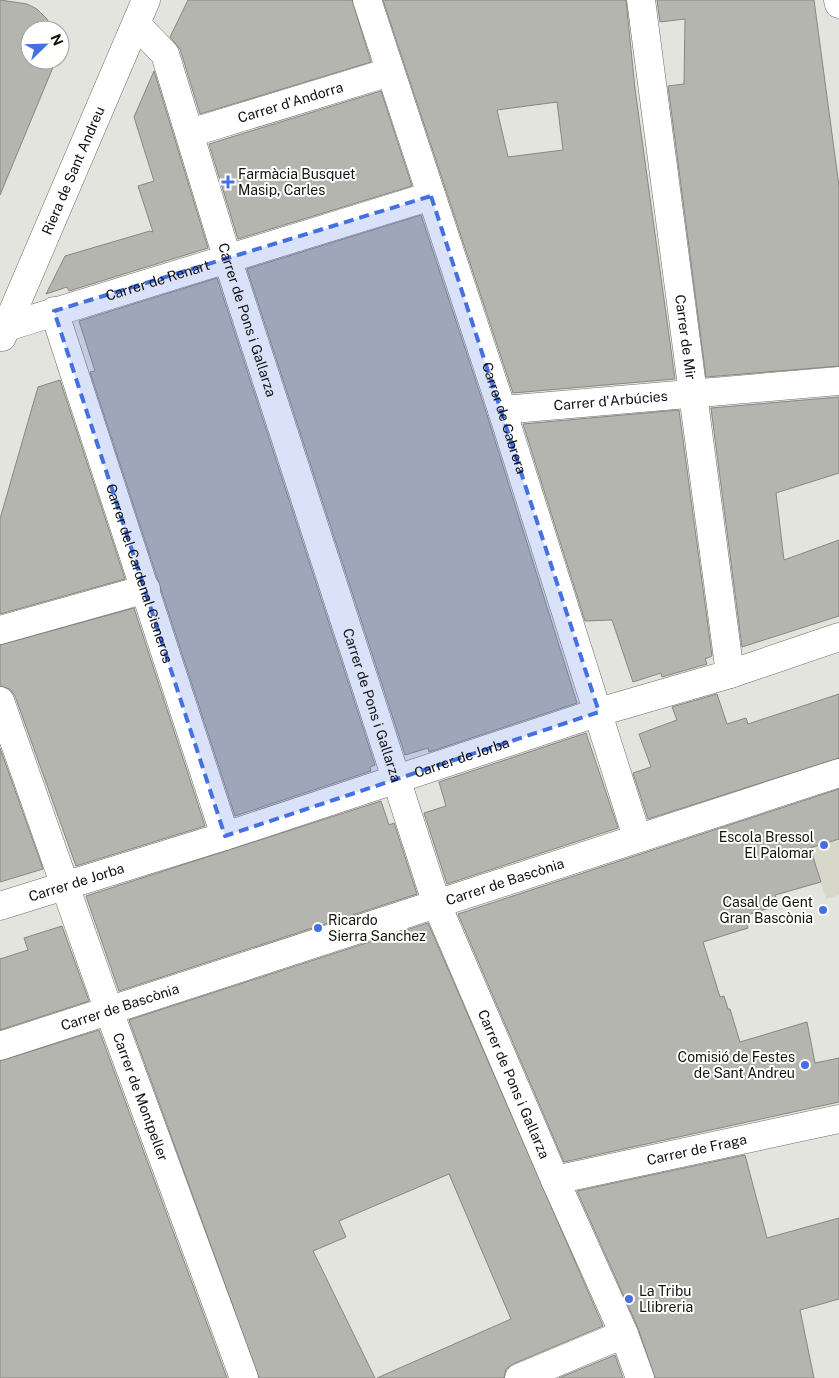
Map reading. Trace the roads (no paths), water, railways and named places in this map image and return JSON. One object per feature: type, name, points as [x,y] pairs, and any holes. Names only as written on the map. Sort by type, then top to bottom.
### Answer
[{"type":"street","name":"Carrer de Cabrera","points":[[367,0],[502,410],[637,837]]},
{"type":"street","name":"Carrer de Mir","points":[[642,0],[691,393],[730,674]]},
{"type":"street","points":[[838,0],[839,4]]},
{"type":"street","name":"Carrer de Pons i Gallarza","points":[[141,12],[165,54],[227,259],[437,905],[555,1180],[624,1334],[640,1378]]},
{"type":"street","name":"Riera de Sant Andreu","points":[[2,332],[141,12]]},
{"type":"street","name":"Carrer d'Andorra","points":[[190,133],[390,72]]},
{"type":"street","name":"Carrer de Renart","points":[[2,332],[54,311],[431,196]]},
{"type":"street","name":"Carrer del Cardenal Cisneros","points":[[54,311],[225,836]]},
{"type":"street","name":"Carrer d'Arbúcies","points":[[502,410],[839,380]]},
{"type":"street","points":[[0,630],[146,589]]},
{"type":"street","name":"Carrer de Jorba","points":[[0,906],[225,836],[396,781],[599,712],[730,674],[839,637]]},
{"type":"street","name":"Carrer de Montpeller","points":[[0,701],[108,1011],[244,1378]]},
{"type":"street","name":"Carrer de Bascònia","points":[[0,1046],[437,905],[637,837],[839,773]]},
{"type":"street","name":"Carrer de Fraga","points":[[555,1180],[839,1119]]},
{"type":"street","points":[[519,1378],[624,1334]]},
{"type":"place","name":"Farmàcia Busquet Masip, Carles","points":[[228,182]]},
{"type":"place","name":"Escola Bressol El Palomar","points":[[824,845]]},
{"type":"place","name":"Casal de Gent Gran Bascònia","points":[[823,910]]},
{"type":"place","name":"Ricardo Sierra Sanchez","points":[[318,928]]},
{"type":"place","name":"Comisió de Festes de Sant Andreu","points":[[805,1065]]},
{"type":"place","name":"La Tribu Llibreria","points":[[629,1299]]}]
